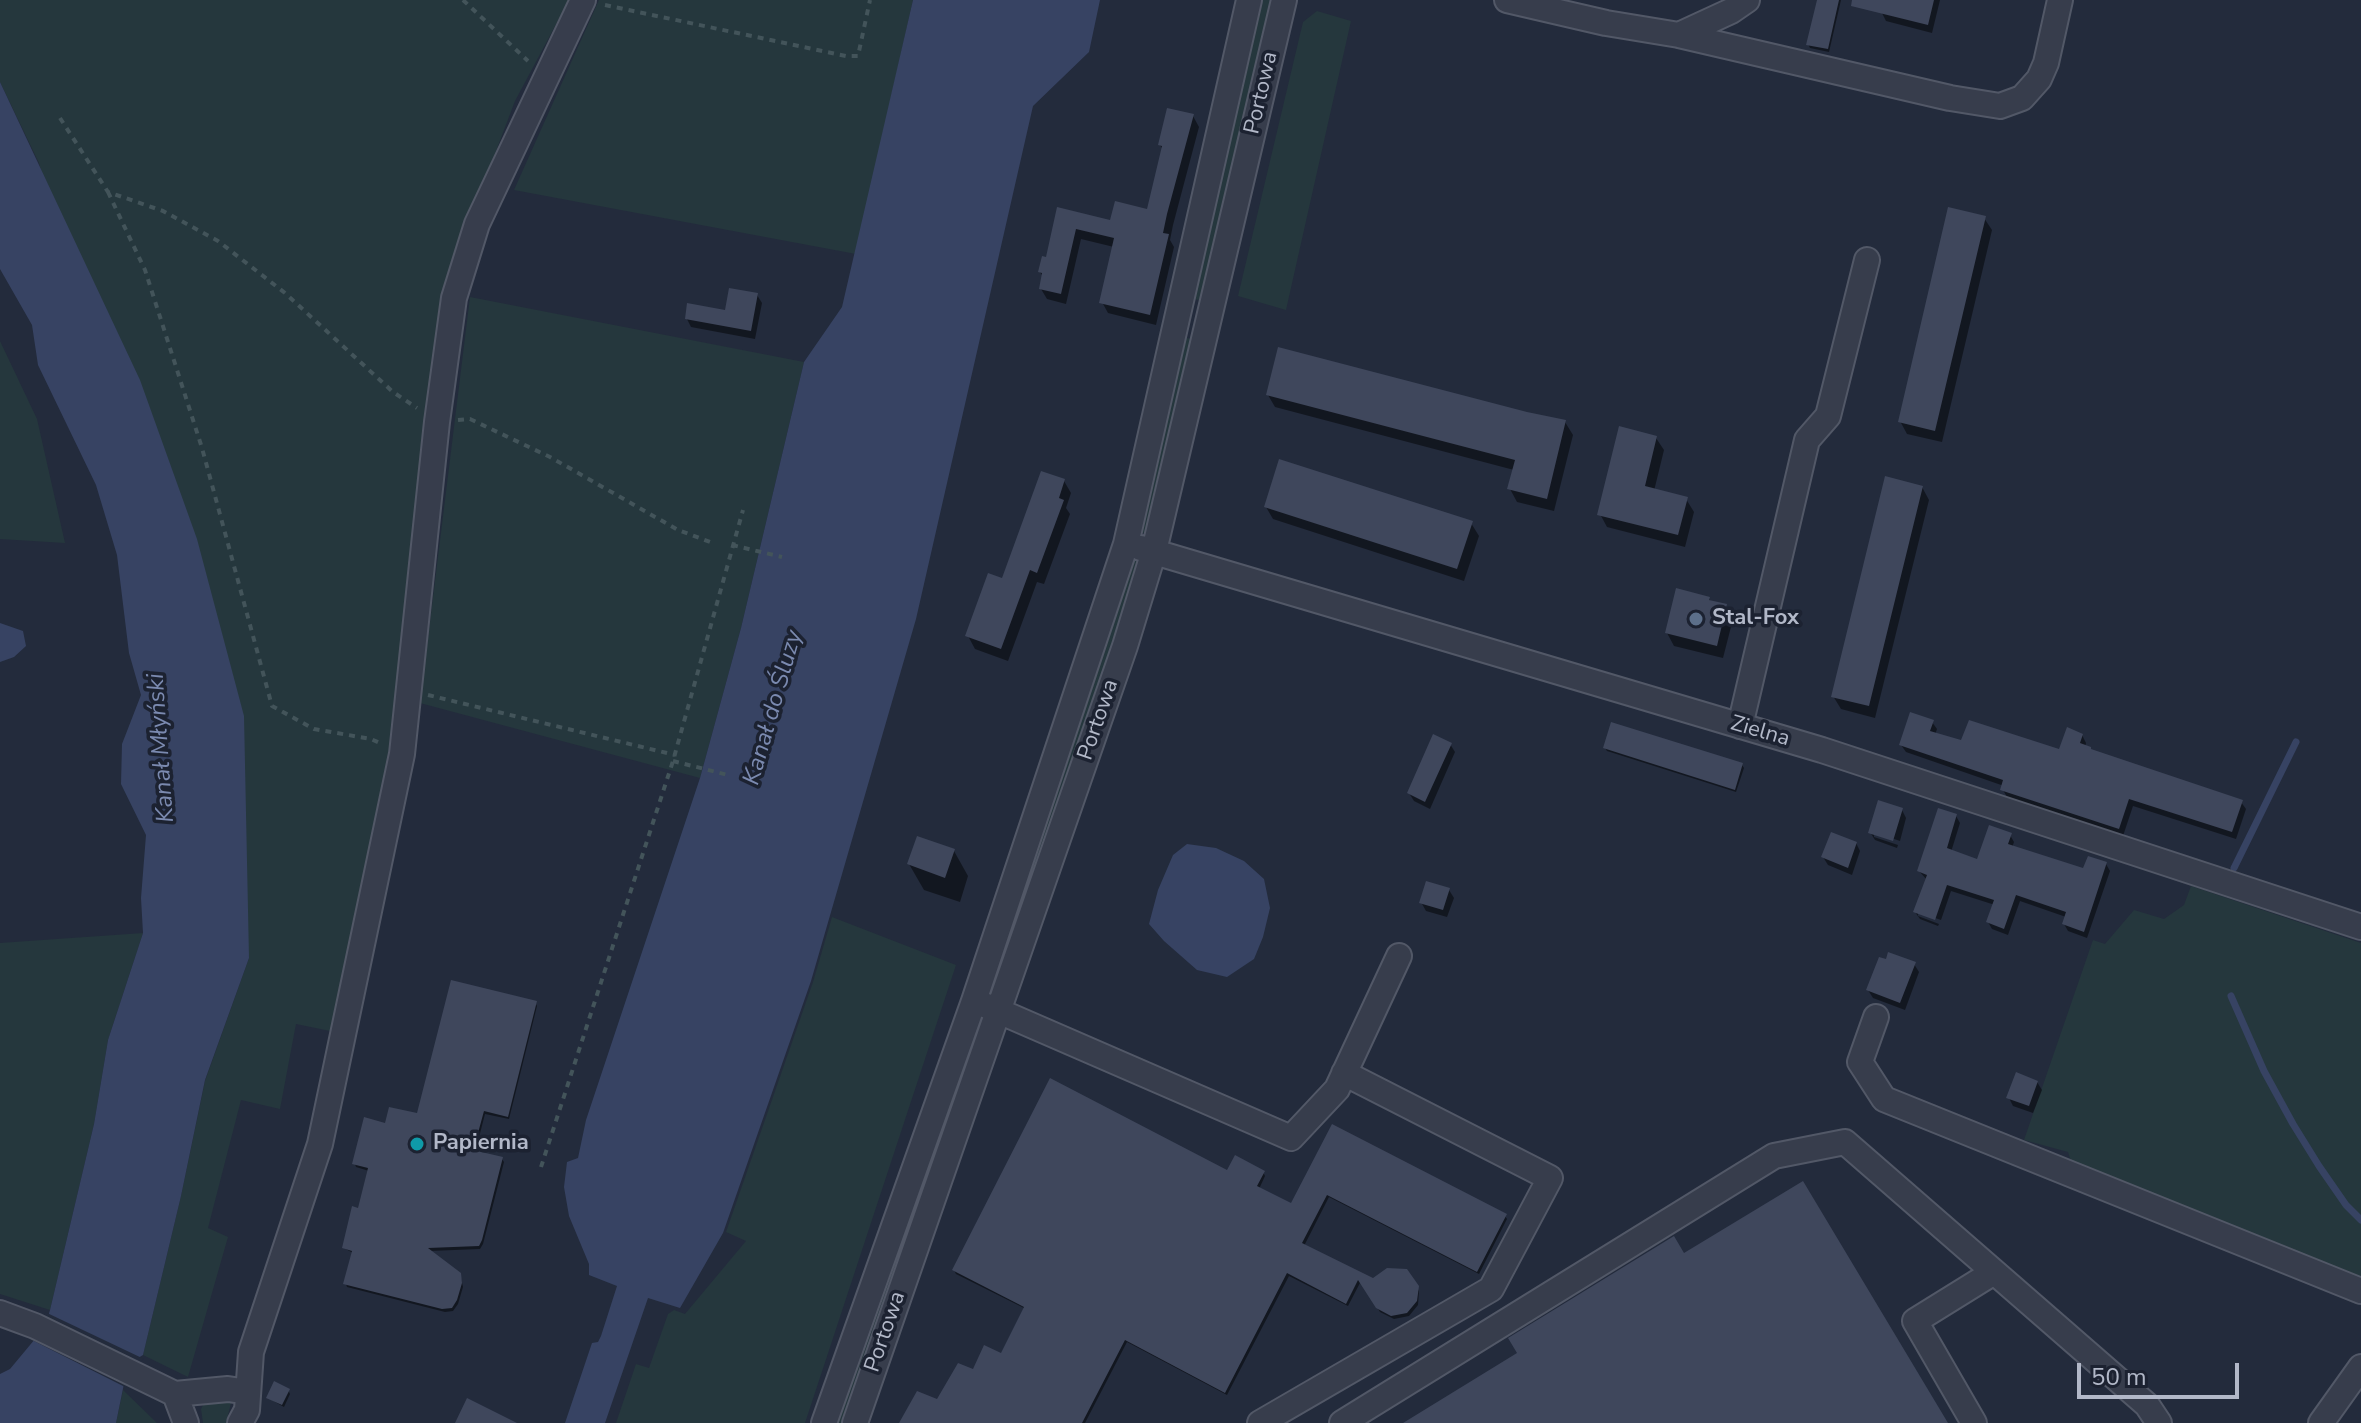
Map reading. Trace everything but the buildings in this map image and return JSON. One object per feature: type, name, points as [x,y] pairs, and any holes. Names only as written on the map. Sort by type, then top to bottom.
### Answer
[{"type":"street","points":[[240,1423],[247,1410],[251,1352],[320,1144],[402,754],[437,422],[454,298],[472,239],[583,0]]},
{"type":"street","name":"Portowa","points":[[824,1423],[974,1001],[1126,544],[1249,0]]},
{"type":"street","name":"Portowa","points":[[855,1423],[1125,646],[1154,551],[1284,0]]},
{"type":"street","points":[[1507,0],[1608,12],[1679,35],[1950,98],[2000,106],[2022,98],[2039,79],[2046,63],[2060,0]]},
{"type":"street","points":[[1679,35],[1731,11],[1747,0]]},
{"type":"street","points":[[1740,726],[1807,440],[1828,416],[1867,260]]},
{"type":"street","points":[[1178,317],[1207,324]]},
{"type":"street","name":"Zielna","points":[[1126,544],[1740,726],[2139,852],[2361,927]]},
{"type":"street","points":[[974,1001],[1291,1138],[1337,1089],[1399,956]]},
{"type":"street","points":[[1876,1017],[1860,1062],[1884,1099],[2361,1291]]},
{"type":"street","points":[[1260,1423],[1491,1289],[1550,1178],[1344,1073]]},
{"type":"street","points":[[1342,1423],[1774,1156],[1845,1142],[2147,1405],[2159,1423]]},
{"type":"street","points":[[1974,1423],[1915,1321],[1994,1272]]},
{"type":"street","points":[[0,1313],[35,1326],[175,1394],[228,1389],[248,1392]]},
{"type":"street","points":[[2321,1423],[2361,1367]]},
{"type":"street","points":[[175,1394],[186,1423]]},
{"type":"path","points":[[463,0],[547,79]]},
{"type":"path","points":[[583,0],[846,56],[858,56],[870,0]]},
{"type":"path","points":[[60,118],[108,192],[145,270],[202,448],[272,706],[314,729],[371,739],[402,754]]},
{"type":"path","points":[[108,192],[163,211],[218,241],[285,293],[393,392],[437,422],[470,419],[550,457],[678,530],[713,543]]},
{"type":"path","points":[[541,1167],[674,758],[743,510]]},
{"type":"path","points":[[732,545],[782,557]]},
{"type":"path","points":[[409,691],[674,758],[728,775]]},
{"type":"shaded area","points":[[0,0],[569,0],[515,101],[441,296],[388,765],[335,1032],[296,1024],[280,1109],[241,1100],[208,1228],[228,1237],[188,1377],[143,1355],[205,1081],[249,958],[39,163],[0,82]]},
{"type":"shaded area","points":[[599,0],[913,0],[856,254],[514,190]]},
{"type":"shaded area","points":[[1261,0],[1273,0],[1205,295],[1199,300],[1194,299],[1193,290]]},
{"type":"shaded area","points":[[1317,11],[1351,21],[1286,310],[1238,296],[1303,22]]},
{"type":"shaded area","points":[[470,297],[804,362],[741,628],[700,778],[420,703]]},
{"type":"shaded area","points":[[1187,338],[1191,339],[1193,347],[1150,528],[1144,533],[1140,532],[1181,343]]},
{"type":"shaded area","points":[[0,341],[37,419],[65,543],[0,539]]},
{"type":"shaded area","points":[[1134,556],[1138,556],[1141,564],[1004,966],[998,971],[993,969]]},
{"type":"shaded area","points":[[2191,886],[2361,943],[2361,1285],[2073,1167],[2068,1152],[2024,1140],[2093,940],[2105,944],[2134,910],[2164,919],[2184,905]]},
{"type":"shaded area","points":[[832,917],[956,965],[805,1423],[616,1423],[636,1364],[649,1368],[668,1314],[674,1310],[685,1314],[746,1241],[726,1232],[813,982]]},
{"type":"shaded area","points":[[143,933],[108,1040],[94,1124],[50,1310],[0,1294],[0,943]]},
{"type":"shaded area","points":[[974,1027],[980,1028],[846,1423],[833,1423]]},
{"type":"shaded area","points":[[123,1390],[157,1423],[116,1423]]},
{"type":"shaded area","points":[[229,1397],[231,1403],[226,1423],[203,1423],[201,1409],[205,1401]]},
{"type":"water","name":"Kanał do Śluzy","points":[[913,0],[1100,0],[1089,52],[1033,106],[916,619],[811,981],[723,1233],[680,1308],[648,1298],[605,1423],[565,1423],[592,1343],[598,1342],[601,1336],[617,1286],[589,1275],[589,1264],[569,1216],[564,1187],[567,1162],[578,1158],[586,1120],[700,778],[741,628],[804,362],[842,307]]},
{"type":"water","name":"Kanał Młyński","points":[[0,82],[140,380],[197,539],[244,716],[249,958],[205,1080],[143,1355],[128,1364],[116,1423],[0,1423],[0,1374],[10,1369],[45,1327],[50,1310],[94,1124],[108,1040],[143,933],[141,898],[146,835],[121,784],[122,744],[141,695],[129,653],[117,555],[96,485],[38,365],[32,325],[0,269]]},
{"type":"water","points":[[0,623],[23,631],[26,646],[14,657],[0,662]]},
{"type":"water","points":[[1187,844],[1216,848],[1244,861],[1264,879],[1270,908],[1263,937],[1254,959],[1227,977],[1197,970],[1149,924],[1158,890],[1173,855]]},
{"type":"pier","points":[[45,1312],[144,1359],[131,1366],[127,1388],[30,1339],[42,1325]]},
{"type":"waterway","points":[[2234,868],[2296,742]]},
{"type":"waterway","points":[[2231,996],[2264,1071],[2293,1124],[2346,1205],[2361,1220]]},
{"type":"place","name":"Stal-Fox","points":[[1696,619]]},
{"type":"place","name":"Papiernia","points":[[417,1144]]}]
